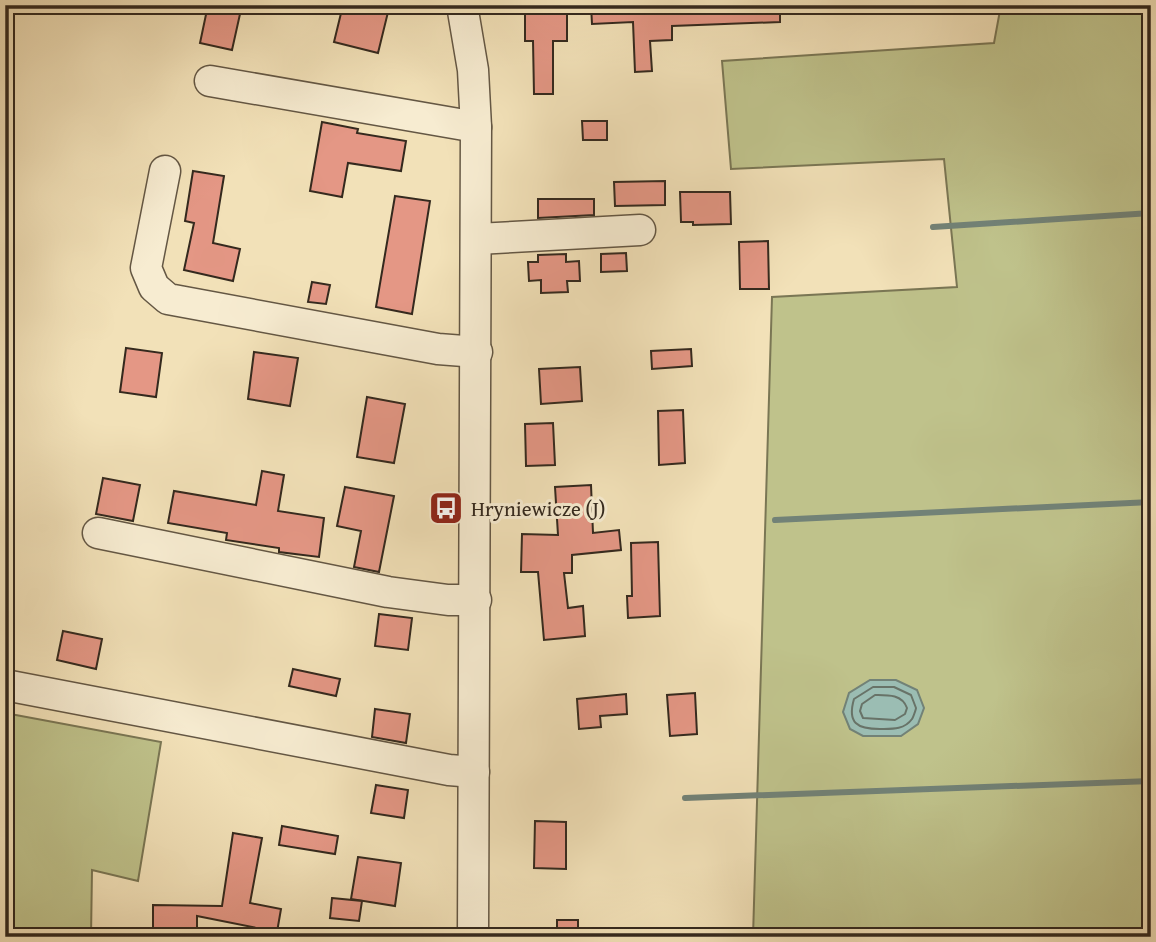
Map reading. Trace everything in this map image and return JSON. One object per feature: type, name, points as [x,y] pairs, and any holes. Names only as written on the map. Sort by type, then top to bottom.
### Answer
[{"type":"street","points":[[462,5],[473,70],[476,127],[473,937]]},
{"type":"street","points":[[210,81],[476,127]]},
{"type":"street","points":[[164,171],[146,268],[153,287],[168,299],[438,349],[477,352]]},
{"type":"street","points":[[477,239],[640,230]]},
{"type":"street","points":[[98,533],[388,592],[448,600],[475,600]]},
{"type":"street","points":[[5,685],[474,772]]},
{"type":"green space","points":[[1001,5],[1151,5],[1151,937],[753,937],[772,297],[957,287],[944,159],[731,169],[722,61],[994,43]]},
{"type":"green space","points":[[5,713],[161,742],[138,881],[92,870],[91,937],[5,937]]},
{"type":"water","points":[[870,680],[896,680],[917,690],[924,708],[918,724],[901,736],[863,736],[850,729],[843,712],[849,693]]},
{"type":"building","points":[[208,5],[242,5],[232,50],[200,43]]},
{"type":"building","points":[[343,5],[380,5],[389,8],[378,53],[334,42]]},
{"type":"building","points":[[591,5],[780,5],[780,22],[672,26],[672,40],[650,41],[652,71],[635,72],[633,22],[592,24]]},
{"type":"building","points":[[525,10],[567,10],[567,41],[553,41],[553,94],[534,94],[533,41],[525,41]]},
{"type":"building","points":[[582,121],[607,121],[607,140],[583,140]]},
{"type":"building","points":[[322,122],[358,129],[357,133],[406,141],[401,171],[348,163],[342,197],[310,191]]},
{"type":"building","points":[[193,171],[224,176],[213,243],[240,249],[233,281],[184,270],[194,223],[185,221]]},
{"type":"building","points":[[665,181],[665,205],[615,206],[614,182]]},
{"type":"building","points":[[680,192],[730,192],[731,224],[693,225],[693,222],[681,222]]},
{"type":"building","points":[[395,196],[430,201],[412,314],[376,307]]},
{"type":"building","points":[[538,199],[594,199],[594,215],[538,218]]},
{"type":"building","points":[[768,241],[769,289],[740,289],[739,242]]},
{"type":"building","points":[[626,253],[627,271],[601,272],[601,254]]},
{"type":"building","points":[[566,254],[566,262],[579,261],[580,281],[567,281],[568,292],[541,293],[541,280],[529,281],[528,262],[538,262],[538,255]]},
{"type":"building","points":[[312,282],[330,285],[326,304],[308,302]]},
{"type":"building","points":[[126,348],[162,353],[156,397],[120,392]]},
{"type":"building","points":[[691,349],[692,366],[652,369],[651,351]]},
{"type":"building","points":[[254,352],[298,358],[290,406],[248,399]]},
{"type":"building","points":[[580,367],[582,401],[541,404],[539,369]]},
{"type":"building","points":[[367,397],[405,404],[394,463],[357,457]]},
{"type":"building","points":[[683,410],[685,463],[659,465],[658,411]]},
{"type":"building","points":[[553,423],[555,465],[526,466],[525,424]]},
{"type":"building","points":[[262,471],[284,475],[278,511],[324,518],[319,557],[279,552],[279,548],[226,540],[227,533],[168,523],[174,491],[256,505]]},
{"type":"building","points":[[103,478],[140,485],[133,521],[96,514]]},
{"type":"building","points":[[591,485],[593,533],[619,530],[621,550],[572,555],[572,573],[564,573],[568,608],[583,606],[585,636],[544,640],[538,572],[521,572],[522,534],[558,535],[555,487]]},
{"type":"building","points":[[345,487],[394,496],[379,572],[354,567],[361,531],[337,526]]},
{"type":"building","points":[[658,542],[660,616],[628,618],[627,596],[632,596],[631,543]]},
{"type":"building","points":[[379,614],[412,618],[408,650],[375,646]]},
{"type":"building","points":[[63,631],[102,639],[96,669],[57,660]]},
{"type":"building","points":[[293,669],[340,679],[336,696],[289,686]]},
{"type":"building","points":[[695,693],[697,734],[670,736],[667,695]]},
{"type":"building","points":[[626,694],[627,714],[600,716],[601,727],[579,729],[577,699]]},
{"type":"building","points":[[375,709],[410,714],[406,743],[372,737]]},
{"type":"building","points":[[376,785],[408,790],[404,818],[371,813]]},
{"type":"building","points":[[535,821],[566,822],[566,869],[534,868]]},
{"type":"building","points":[[282,826],[338,836],[335,854],[279,845]]},
{"type":"building","points":[[233,833],[262,838],[250,903],[281,909],[277,932],[197,916],[197,937],[153,937],[153,905],[222,906]]},
{"type":"building","points":[[358,857],[401,863],[395,906],[351,899]]},
{"type":"building","points":[[332,898],[362,901],[359,921],[330,918]]},
{"type":"building","points":[[557,920],[578,920],[578,937],[557,937]]},
{"type":"waterway","points":[[933,227],[1151,213]]},
{"type":"waterway","points":[[775,520],[1151,502]]},
{"type":"waterway","points":[[685,798],[1151,781]]},
{"type":"place","name":"Hryniewicze (J)","points":[[446,508]]}]
